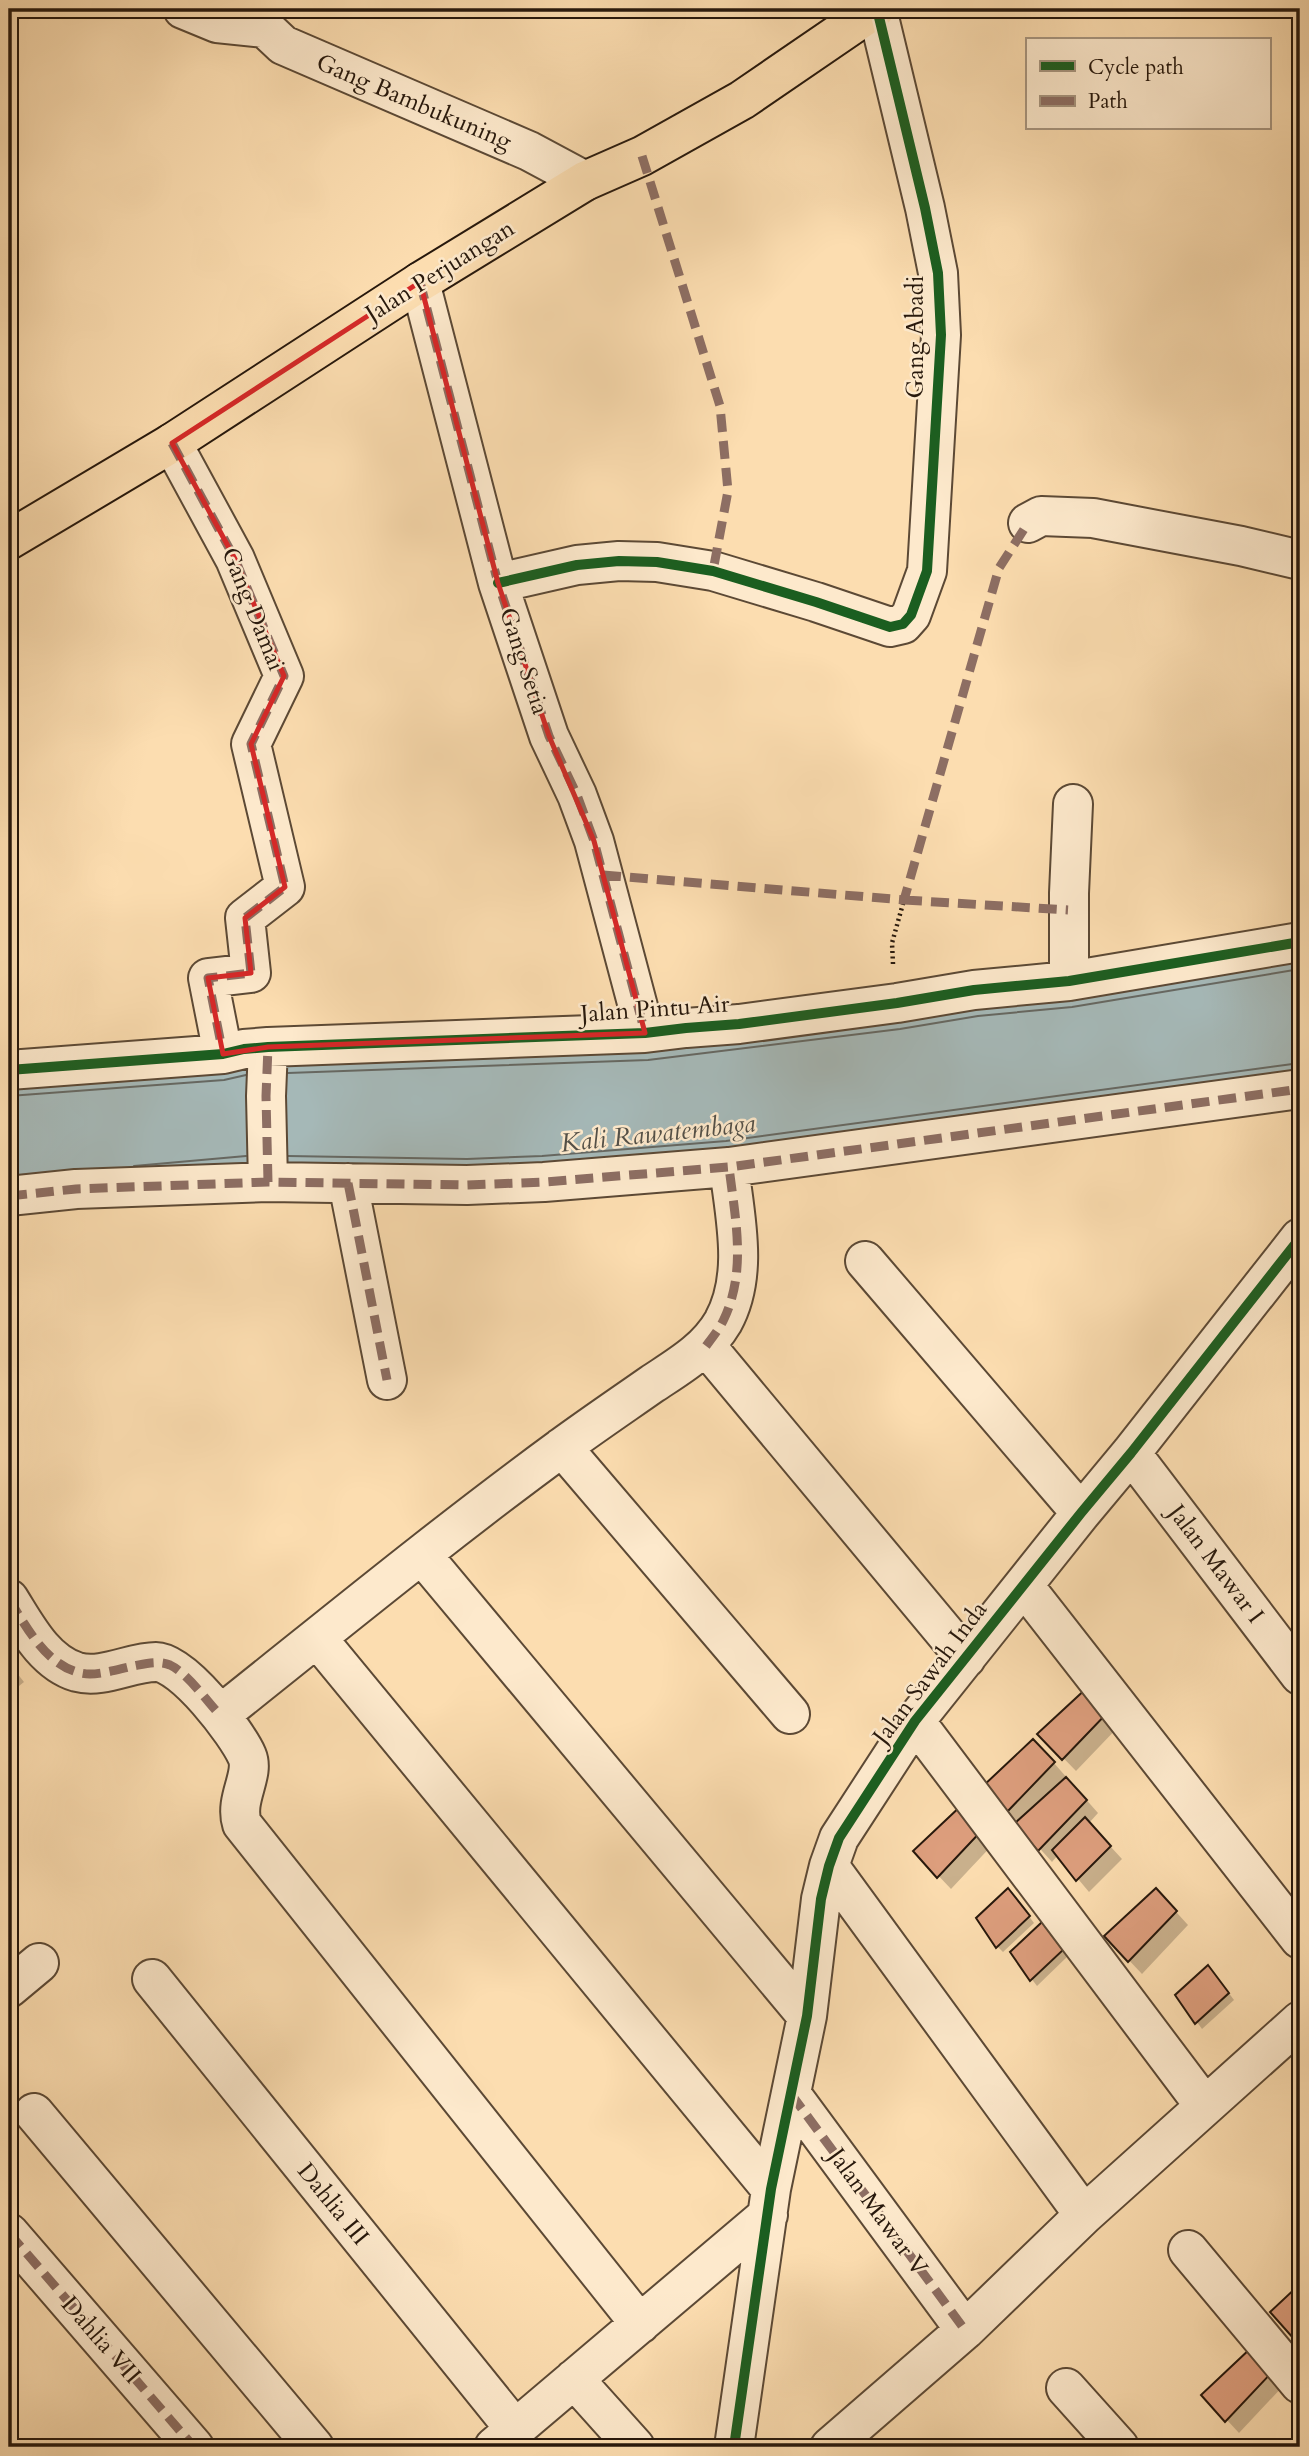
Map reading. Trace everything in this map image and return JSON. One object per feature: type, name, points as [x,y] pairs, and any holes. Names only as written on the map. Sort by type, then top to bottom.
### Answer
[{"type":"main road","name":"Jalan Perjuangan","points":[[9,540],[172,443],[420,282],[585,181],[642,156],[742,100],[876,9]]},
{"type":"street","points":[[183,9],[217,23],[260,18]]},
{"type":"street","name":"Gang Abadi","points":[[498,583],[576,565],[619,561],[657,562],[713,571],[890,627],[903,624],[911,615],[927,571],[941,335],[938,274],[876,9]]},
{"type":"street","name":"Gang Bambukuning","points":[[260,18],[283,45],[529,151],[585,181]]},
{"type":"street","name":"Gang Setia","points":[[420,282],[498,583],[549,736],[577,795],[594,841],[645,1033]]},
{"type":"street","name":"Gang Damai","points":[[172,443],[235,559],[284,676],[251,744],[285,887],[246,918],[251,973],[208,978],[223,1054]]},
{"type":"street","points":[[1028,523],[1041,516],[1093,518],[1300,560]]},
{"type":"street","points":[[1069,981],[1073,804]]},
{"type":"street","name":"Jalan Pintu Air","points":[[9,1070],[223,1054],[268,1047],[645,1033],[739,1024],[897,1003],[974,989],[1069,981],[1300,942]]},
{"type":"street","points":[[268,1047],[268,1175]]},
{"type":"street","points":[[9,1196],[268,1175],[348,1183],[467,1185],[544,1182],[729,1167],[1300,1089]]},
{"type":"street","points":[[220,1715],[562,1447],[706,1346],[724,1321],[737,1276],[739,1257],[729,1167]]},
{"type":"street","points":[[348,1183],[387,1380]]},
{"type":"street","name":"Jalan Sawah Inda","points":[[734,2447],[769,2202],[807,2016],[821,1899],[839,1838],[915,1721],[1300,1238]]},
{"type":"street","points":[[865,1261],[1081,1513]]},
{"type":"street","points":[[706,1346],[966,1658]]},
{"type":"street","points":[[562,1447],[790,1714]]},
{"type":"street","name":"Jalan Mawar I","points":[[1131,1453],[1300,1675]]},
{"type":"street","points":[[422,1555],[807,2016]]},
{"type":"street","points":[[1024,1586],[1300,1939]]},
{"type":"street","points":[[9,1599],[34,1640],[51,1657],[76,1672],[91,1674],[157,1662],[169,1664],[180,1672],[220,1715],[248,1759],[239,1804],[242,1824],[639,2324]]},
{"type":"street","points":[[317,1638],[769,2202],[639,2324],[504,2438]]},
{"type":"street","points":[[915,1721],[1205,2105]]},
{"type":"street","points":[[829,1866],[1084,2215]]},
{"type":"street","points":[[9,1988],[39,1964]]},
{"type":"street","name":"Dahlia III","points":[[152,1979],[504,2438]]},
{"type":"street","points":[[830,2447],[965,2330],[1084,2215],[1300,2021]]},
{"type":"street","name":"Jalan Mawar V","points":[[791,2094],[965,2330]]},
{"type":"street","points":[[34,2113],[314,2447]]},
{"type":"street","name":"Dahlia VII","points":[[9,2233],[194,2447]]},
{"type":"street","points":[[1188,2250],[1300,2384]]},
{"type":"street","points":[[575,2379],[635,2447]]},
{"type":"street","points":[[1066,2388],[1119,2447]]},
{"type":"path","points":[[897,1003],[892,943],[904,900]]},
{"type":"highlighted area","points":[[420,282],[498,583],[549,736],[594,841],[645,1033],[268,1047],[223,1054],[208,978],[251,973],[245,918],[285,887],[251,744],[284,676],[235,559],[172,443]]},
{"type":"water","name":"Kali Rawatembaga","points":[[1300,942],[1300,1089],[729,1167],[9,1204],[9,1070],[645,1033]]},
{"type":"building","points":[[1089,1686],[1111,1709],[1062,1760],[1037,1734]]},
{"type":"building","points":[[1033,1739],[1055,1762],[1006,1813],[982,1787]]},
{"type":"building","points":[[1066,1777],[1087,1800],[1038,1851],[1014,1824]]},
{"type":"building","points":[[964,1803],[986,1826],[937,1878],[913,1851]]},
{"type":"building","points":[[1085,1817],[1111,1846],[1076,1881],[1052,1850]]},
{"type":"building","points":[[1008,1888],[1030,1916],[996,1948],[976,1918]]},
{"type":"building","points":[[1156,1888],[1177,1911],[1128,1962],[1104,1936]]},
{"type":"building","points":[[1042,1922],[1063,1950],[1030,1981],[1010,1952]]},
{"type":"building","points":[[1208,1965],[1229,1993],[1195,2024],[1175,1995]]},
{"type":"building","points":[[1300,2284],[1300,2333],[1294,2339],[1270,2312]]},
{"type":"building","points":[[1252,2347],[1274,2370],[1225,2422],[1201,2395]]},
{"type":"marked path","points":[[642,156],[720,406],[728,491],[713,571]]},
{"type":"marked path","points":[[420,282],[498,583],[549,736],[577,795],[594,841],[645,1033]]},
{"type":"marked path","points":[[172,443],[235,559],[284,676],[251,744],[285,887],[245,918],[251,973],[208,978],[223,1054]]},
{"type":"marked path","points":[[603,875],[904,900],[999,568],[1028,523]]},
{"type":"marked path","points":[[904,900],[1068,910]]},
{"type":"marked path","points":[[268,1047],[268,1182]]},
{"type":"marked path","points":[[9,1196],[76,1189],[268,1182],[467,1185],[544,1182],[729,1167],[1300,1089]]},
{"type":"marked path","points":[[706,1346],[724,1319],[735,1282],[737,1244],[729,1167]]},
{"type":"marked path","points":[[348,1183],[387,1380]]},
{"type":"marked path","points":[[9,1599],[41,1647],[63,1666],[90,1674],[146,1663],[170,1665],[183,1674],[220,1715]]},
{"type":"marked path","points":[[791,2094],[965,2330]]},
{"type":"marked path","points":[[9,2233],[194,2447]]},
{"type":"cycle path","points":[[498,583],[577,565],[619,561],[657,562],[713,571],[890,627],[903,624],[911,615],[927,571],[941,335],[938,273],[877,9]]},
{"type":"cycle path","points":[[9,1070],[223,1054],[268,1047],[645,1033],[739,1024],[974,990],[1069,981],[1300,942]]},
{"type":"cycle path","points":[[734,2447],[771,2189],[807,2016],[821,1899],[839,1838],[915,1721],[1300,1238]]}]
